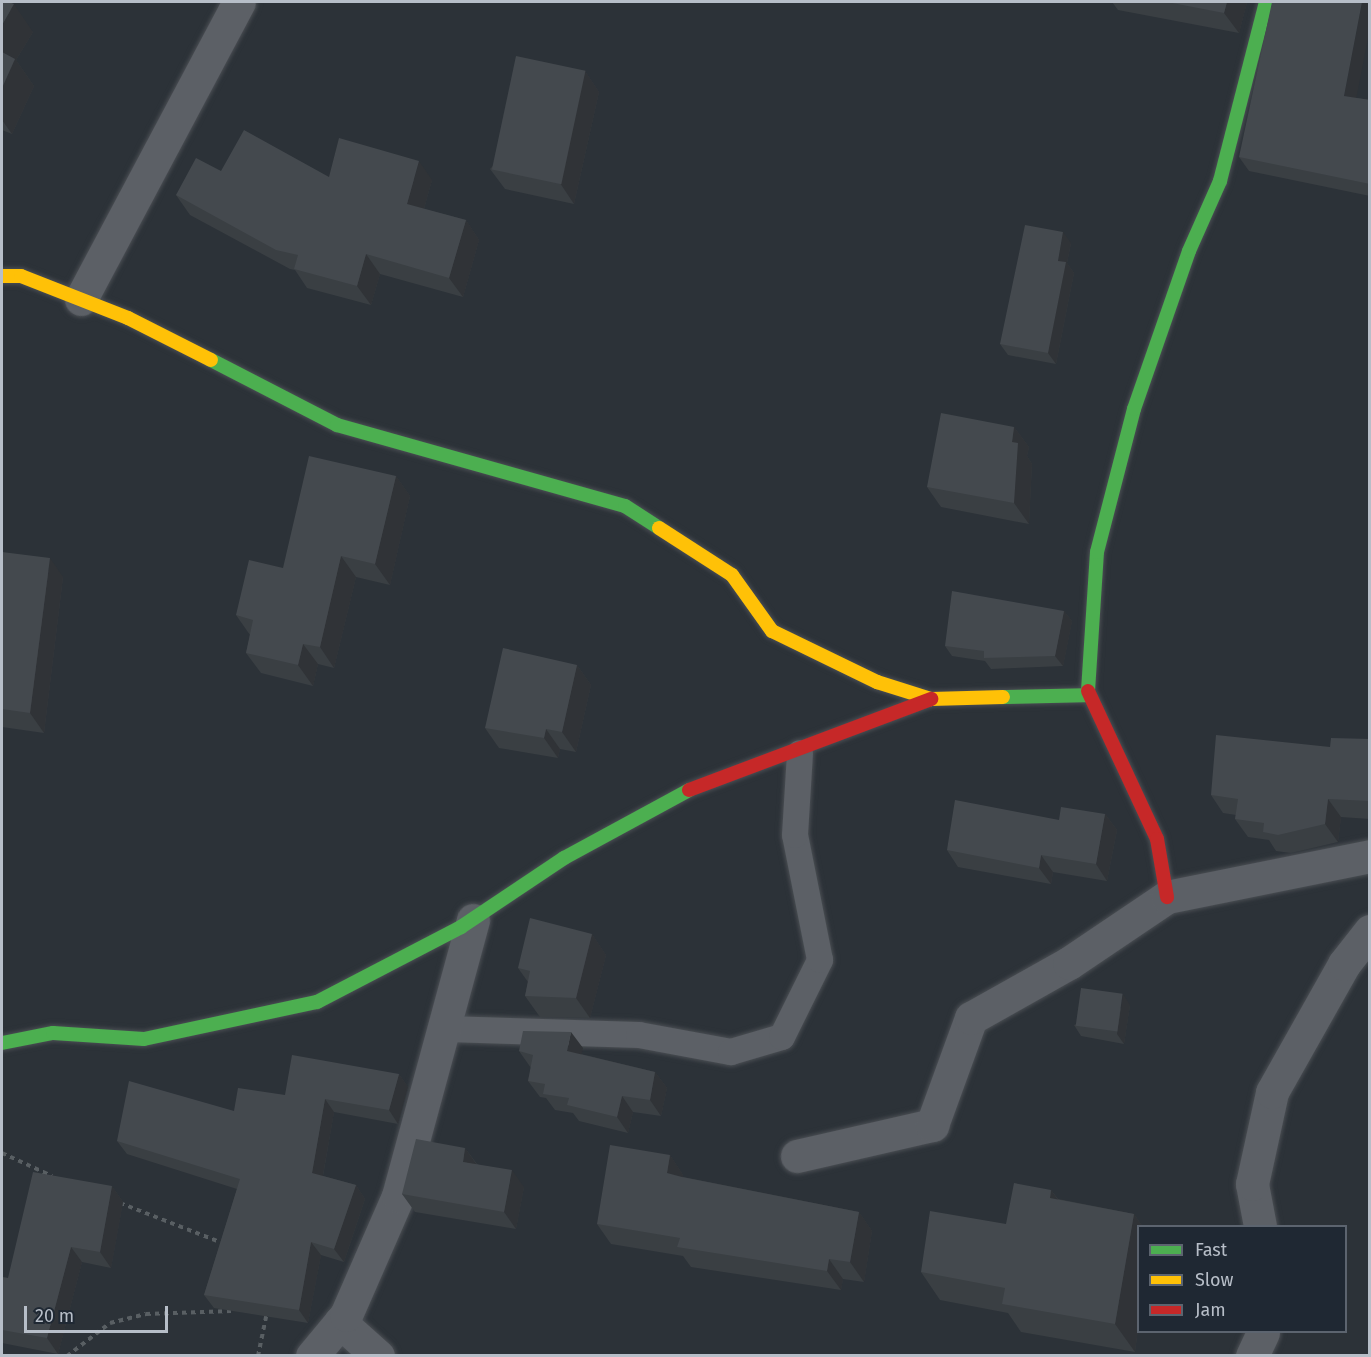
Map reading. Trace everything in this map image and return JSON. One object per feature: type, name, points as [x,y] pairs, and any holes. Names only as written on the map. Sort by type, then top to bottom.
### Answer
[{"type":"street","points":[[81,299],[239,2]]},
{"type":"street","points":[[1167,897],[1156,839],[1088,695],[1097,552],[1116,463],[1188,251],[1220,181],[1266,2]]},
{"type":"street","points":[[2,276],[21,276],[128,318],[337,425],[625,506],[732,575],[772,631],[877,682],[931,699],[1088,695]]},
{"type":"street","points":[[2,1043],[53,1033],[144,1039],[318,1002],[473,920],[564,858],[661,801],[800,753],[931,699]]},
{"type":"street","points":[[797,1156],[932,1125],[971,1018],[1069,963],[1167,897],[1370,856]]},
{"type":"street","points":[[312,1356],[340,1322],[398,1196],[447,1029],[473,920]]},
{"type":"street","points":[[1260,1225],[1252,1184],[1272,1092],[1344,964],[1370,931]]},
{"type":"street","points":[[340,1322],[378,1356]]},
{"type":"street","points":[[1252,1356],[1263,1333]]},
{"type":"lane","points":[[447,1029],[639,1035],[731,1052],[782,1037],[820,960],[795,835],[800,753]]},
{"type":"path","points":[[2,1153],[59,1179]]},
{"type":"path","points":[[112,1200],[236,1248]]},
{"type":"path","points":[[258,1356],[268,1311],[265,1302]]},
{"type":"path","points":[[67,1356],[110,1323],[146,1314],[245,1311]]},
{"type":"path","points":[[256,1311],[268,1311]]},
{"type":"building","points":[[2,2],[14,4],[2,25]]},
{"type":"building","points":[[1167,2],[1227,2],[1224,13]]},
{"type":"building","points":[[1272,2],[1362,2],[1344,96],[1370,100],[1370,184],[1239,157]]},
{"type":"building","points":[[2,52],[15,59],[2,88]]},
{"type":"building","points":[[516,56],[585,71],[561,184],[492,169]]},
{"type":"building","points":[[244,130],[329,177],[339,138],[419,161],[407,204],[466,220],[449,278],[366,254],[357,286],[294,269],[298,255],[276,250],[176,195],[196,158],[221,171]]},
{"type":"building","points":[[1025,225],[1063,232],[1058,261],[1066,262],[1048,353],[1000,344]]},
{"type":"building","points":[[941,413],[1014,427],[1012,442],[1018,443],[1014,503],[927,487]]},
{"type":"building","points":[[309,456],[396,476],[375,564],[341,556],[320,647],[303,644],[298,665],[246,653],[253,620],[236,615],[249,560],[283,568]]},
{"type":"building","points":[[2,552],[50,558],[30,713],[2,709]]},
{"type":"building","points":[[952,591],[1064,611],[1055,656],[984,658],[984,651],[945,646]]},
{"type":"building","points":[[503,648],[577,665],[562,732],[546,729],[544,738],[485,728]]},
{"type":"building","points":[[1216,735],[1330,747],[1331,738],[1370,739],[1370,801],[1328,799],[1325,824],[1278,835],[1263,832],[1264,823],[1235,819],[1238,799],[1211,795]]},
{"type":"building","points":[[955,800],[1059,820],[1061,807],[1105,814],[1096,864],[1041,855],[1039,868],[947,850]]},
{"type":"building","points":[[530,918],[592,934],[576,998],[525,996],[530,971],[518,968]]},
{"type":"building","points":[[1081,988],[1123,994],[1117,1031],[1076,1026]]},
{"type":"building","points":[[523,1031],[571,1032],[567,1051],[655,1072],[650,1100],[622,1096],[617,1117],[567,1105],[569,1098],[543,1094],[545,1084],[528,1081],[533,1055],[519,1051]]},
{"type":"building","points":[[292,1055],[399,1074],[389,1110],[325,1099],[312,1173],[356,1185],[334,1249],[311,1242],[299,1310],[204,1295],[240,1179],[117,1141],[129,1081],[234,1111],[238,1088],[285,1095]]},
{"type":"building","points":[[416,1139],[465,1148],[463,1162],[512,1170],[504,1212],[402,1194]]},
{"type":"building","points":[[610,1145],[670,1155],[667,1173],[859,1212],[850,1262],[829,1259],[827,1271],[677,1247],[680,1238],[597,1224]]},
{"type":"building","points":[[33,1172],[112,1186],[100,1252],[71,1247],[47,1338],[2,1330],[2,1277],[8,1278]]},
{"type":"building","points":[[1014,1183],[1051,1190],[1050,1198],[1134,1214],[1115,1324],[1002,1304],[1005,1288],[921,1272],[930,1211],[1006,1224]]},
{"type":"traffic: fast","points":[[1088,691],[1097,552],[1134,409],[1189,251],[1220,181],[1266,2]]},
{"type":"traffic: fast","points":[[211,360],[337,425],[625,506],[659,528]]},
{"type":"traffic: fast","points":[[1003,697],[1088,695]]},
{"type":"traffic: fast","points":[[2,1043],[53,1033],[144,1039],[317,1002],[461,927],[564,858],[689,790]]},
{"type":"traffic: slow","points":[[2,276],[21,276],[128,318],[211,360]]},
{"type":"traffic: slow","points":[[659,528],[732,575],[772,631],[877,682],[931,699],[1003,697]]},
{"type":"traffic: jam","points":[[1088,691],[1157,839],[1167,897]]},
{"type":"traffic: jam","points":[[689,790],[931,699]]}]
